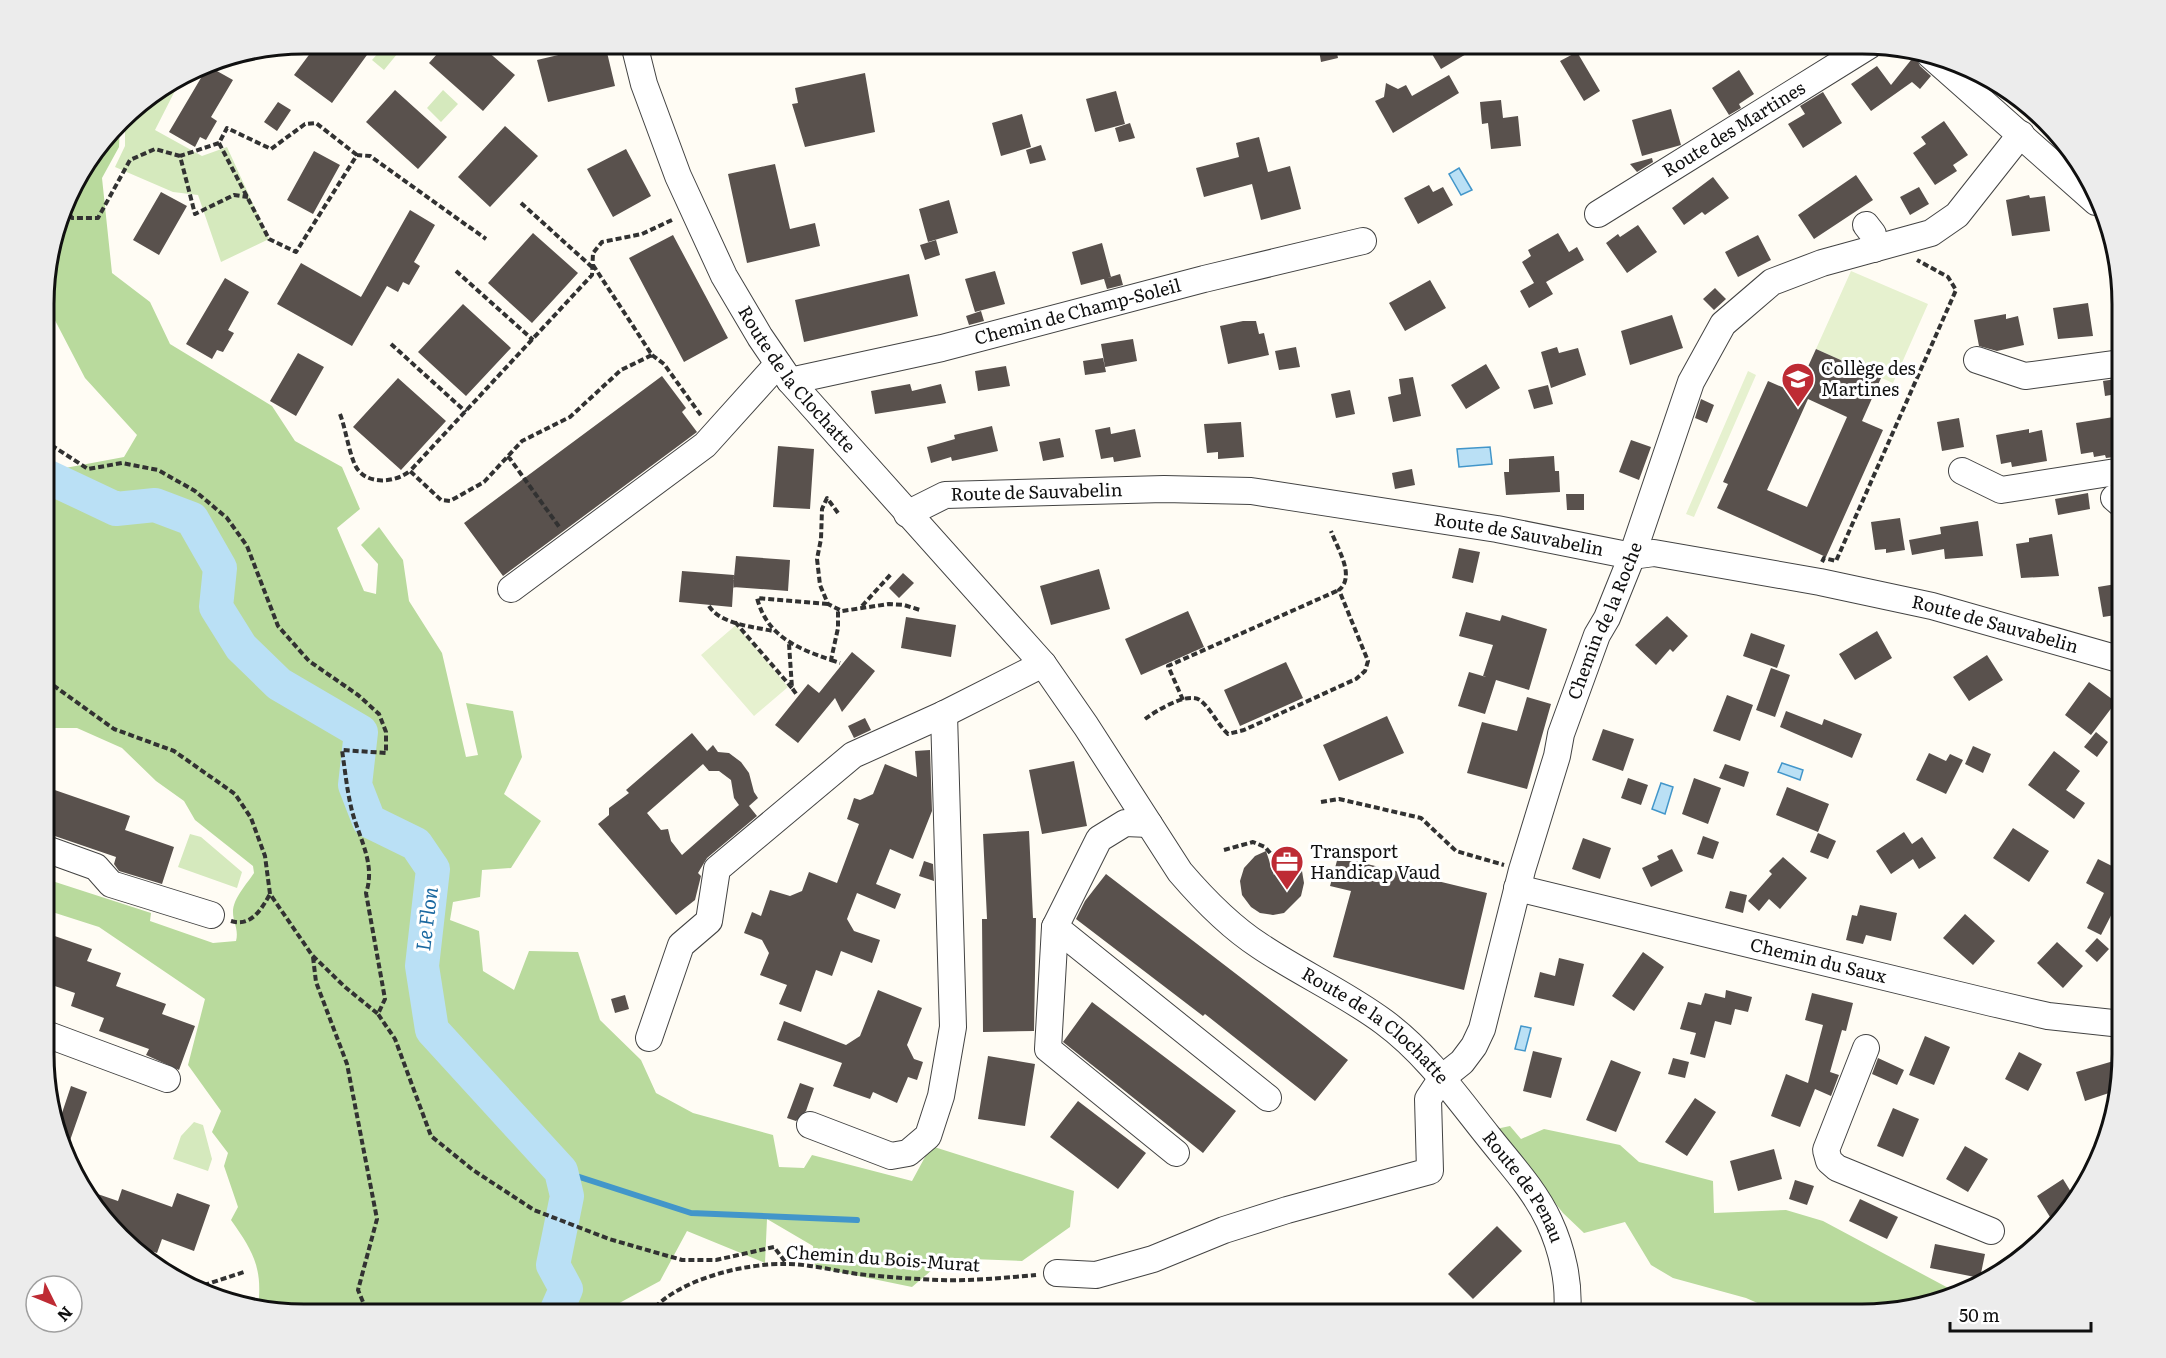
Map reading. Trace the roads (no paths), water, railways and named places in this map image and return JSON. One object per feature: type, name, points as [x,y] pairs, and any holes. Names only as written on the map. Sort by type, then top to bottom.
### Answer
[{"type":"street","name":"Route de la Clochatte","points":[[637,54],[659,127],[686,195],[724,276],[784,372],[907,514],[1043,664],[1180,872],[1226,921],[1265,950],[1385,1023],[1415,1049],[1442,1078],[1428,1099],[1430,1171],[1287,1210],[1224,1230],[1153,1259],[1096,1275],[1057,1273]]},
{"type":"street","name":"Route des Martines","points":[[1598,214],[1856,54]]},
{"type":"street","points":[[1945,68],[2086,193]]},
{"type":"street","name":"Chemin de la Roche","points":[[1442,1078],[1462,1062],[1474,1046],[1482,1029],[1519,879],[1557,756],[1561,734],[1597,635],[1607,618],[1632,556],[1691,382],[1723,324],[1772,282],[1822,263],[1870,237],[1908,241],[1931,233],[1957,215],[2021,134]]},
{"type":"street","name":"Chemin de Champ-Soleil","points":[[784,372],[942,348],[1204,279],[1363,241]]},
{"type":"street","points":[[1977,360],[2025,376],[2112,364]]},
{"type":"street","points":[[511,589],[705,445],[784,372]]},
{"type":"street","points":[[1962,471],[2001,490],[2112,473]]},
{"type":"street","name":"Route de Sauvabelin","points":[[907,514],[945,495],[1164,489],[1251,491],[1497,529],[1632,556],[1654,553],[1820,582],[1932,606],[2112,657]]},
{"type":"street","points":[[649,1038],[681,945],[708,921],[717,869],[853,755],[944,714],[1043,664]]},
{"type":"street","points":[[810,1125],[891,1156],[908,1153],[928,1136],[941,1095],[953,1027],[944,714]]},
{"type":"street","points":[[1149,824],[1125,824],[1099,839],[1055,927],[1048,1049],[1176,1153]]},
{"type":"street","points":[[54,852],[96,867],[111,884],[212,915]]},
{"type":"street","name":"Chemin du Saux","points":[[1519,879],[2025,1011],[2112,1023]]},
{"type":"street","points":[[1055,927],[1268,1098]]},
{"type":"street","points":[[54,1037],[167,1079]]},
{"type":"street","points":[[1866,1048],[1826,1150],[1829,1161],[1838,1168],[1991,1231]]},
{"type":"street","name":"Route de Penau","points":[[1442,1078],[1535,1193],[1559,1249],[1564,1268],[1566,1304]]},
{"type":"water","points":[[1459,168],[1472,190],[1461,195],[1449,174]]},
{"type":"water","points":[[1490,447],[1492,464],[1459,467],[1457,449]]},
{"type":"water","points":[[1782,763],[1803,770],[1800,780],[1778,772]]},
{"type":"water","points":[[1661,783],[1673,787],[1665,814],[1652,809]]},
{"type":"water","points":[[1521,1026],[1531,1028],[1525,1051],[1515,1049]]},
{"type":"waterway","name":"Le Flon","points":[[54,480],[116,509],[155,505],[192,519],[220,568],[216,607],[241,647],[279,684],[361,732],[355,785],[369,821],[416,844],[433,869],[422,966],[432,1030],[561,1171],[567,1196],[553,1265],[566,1289],[559,1304]]},
{"type":"waterway","points":[[561,1171],[691,1213],[857,1220]]},
{"type":"place","name":"Collège des Martines","points":[[1798,408]]},
{"type":"place","name":"Transport Handicap Vaud","points":[[1287,891]]}]
